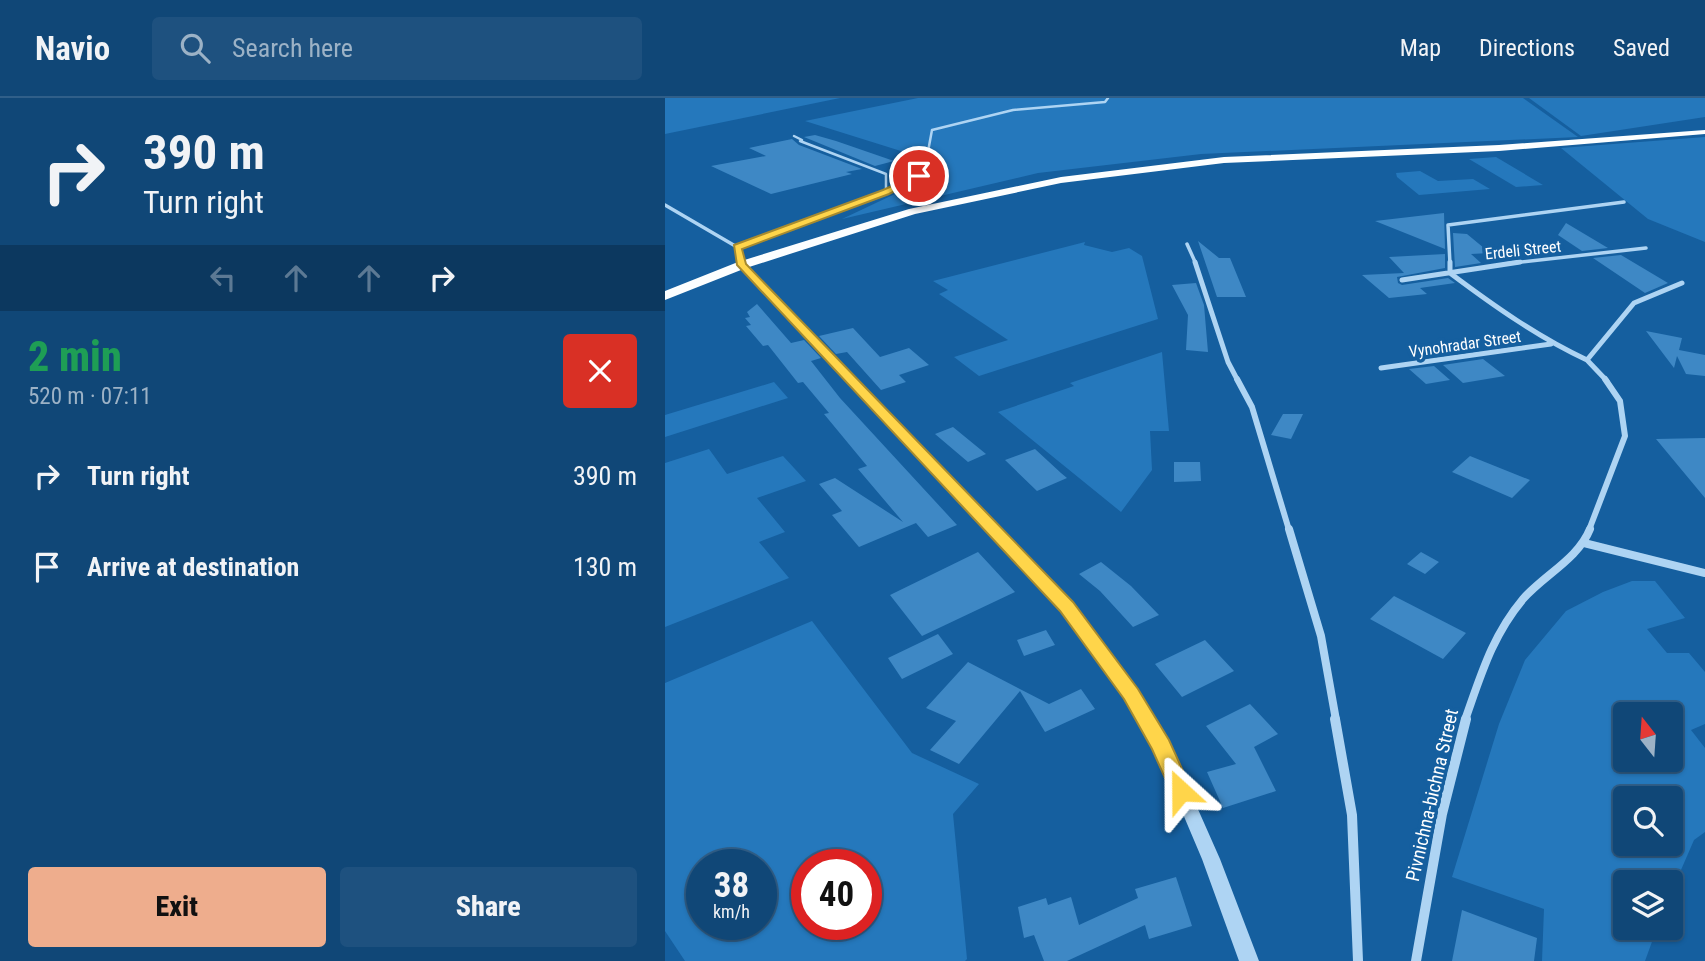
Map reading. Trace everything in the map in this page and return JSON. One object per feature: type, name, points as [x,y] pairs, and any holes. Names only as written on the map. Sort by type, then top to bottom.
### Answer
[{"type":"highway","points":[[665,296],[742,265],[913,211],[1061,180],[1224,160],[1499,148],[1705,132]]},
{"type":"street","points":[[737,247],[886,192],[919,176],[927,157],[932,130],[1013,110],[1105,102],[1108,98]]},
{"type":"street","points":[[1624,202],[1448,225],[1450,273],[1493,306],[1551,344],[1587,360],[1634,303],[1682,283]]},
{"type":"street","points":[[665,205],[737,247],[742,265],[1066,607],[1100,650],[1131,694],[1162,746],[1211,859],[1249,961]]},
{"type":"street","points":[[1187,244],[1202,277],[1228,362],[1252,407],[1321,636],[1352,815],[1358,961]]},
{"type":"street","name":"Erdeli Street","points":[[1402,280],[1483,266],[1646,248]]},
{"type":"street","name":"Vynohradar Street","points":[[1381,368],[1551,344]]},
{"type":"street","name":"Pivnichna-bichna Street","points":[[1416,961],[1442,814],[1465,720],[1498,632],[1525,597],[1584,542],[1625,436],[1620,401],[1602,374],[1587,360]]},
{"type":"street","points":[[1584,542],[1705,573]]},
{"type":"lane","points":[[794,136],[802,140],[800,141],[886,174],[886,192]]},
{"type":"shaded area","points":[[665,98],[840,98],[665,134]]},
{"type":"shaded area","points":[[918,98],[1523,98],[1578,137],[1201,154],[1038,173],[842,219],[933,176],[936,162],[805,121]]},
{"type":"shaded area","points":[[1529,98],[1705,98],[1705,117],[1581,136]]},
{"type":"shaded area","points":[[1705,137],[1705,242],[1648,219],[1561,148]]},
{"type":"shaded area","points":[[1496,157],[1543,185],[1516,187],[1469,159]]},
{"type":"shaded area","points":[[1420,171],[1438,181],[1473,179],[1490,189],[1419,195],[1397,177],[1396,173]]},
{"type":"shaded area","points":[[1085,242],[1084,245],[1112,252],[1129,248],[1142,256],[1158,319],[979,376],[954,357],[1008,340],[939,294],[948,290],[933,281]]},
{"type":"shaded area","points":[[1162,352],[1169,431],[1150,431],[1152,470],[1121,512],[998,412],[1074,386],[1070,383]]},
{"type":"shaded area","points":[[774,382],[788,398],[665,437],[665,415]]},
{"type":"shaded area","points":[[709,449],[727,474],[783,456],[806,481],[757,498],[785,532],[759,542],[789,578],[665,627],[665,463]]},
{"type":"shaded area","points":[[1632,581],[1655,581],[1685,618],[1647,629],[1667,653],[1689,653],[1705,672],[1705,724],[1691,730],[1705,748],[1705,832],[1694,840],[1681,870],[1613,870],[1613,940],[1653,940],[1645,961],[1542,961],[1544,909],[1452,877],[1499,724],[1525,660],[1566,611]]},
{"type":"shaded area","points":[[812,621],[912,753],[979,784],[953,814],[967,959],[965,961],[685,961],[665,931],[665,683]]},
{"type":"building","points":[[815,135],[894,161],[875,166],[804,137]]},
{"type":"building","points":[[792,139],[799,145],[862,169],[846,172],[852,174],[771,194],[711,166],[766,156],[749,148]]},
{"type":"building","points":[[1444,213],[1445,249],[1375,221]]},
{"type":"building","points":[[1566,223],[1608,248],[1582,251],[1558,235]]},
{"type":"building","points":[[1453,233],[1467,234],[1490,253],[1471,254],[1481,263],[1455,267]]},
{"type":"building","points":[[1198,241],[1219,258],[1230,258],[1246,297],[1217,297]]},
{"type":"building","points":[[1445,254],[1445,268],[1397,277],[1398,283],[1402,285],[1448,278],[1455,283],[1420,288],[1427,294],[1389,298],[1362,275],[1404,273],[1389,257]]},
{"type":"building","points":[[1621,255],[1668,283],[1645,293],[1593,258]]},
{"type":"building","points":[[1196,283],[1204,305],[1208,352],[1186,350],[1188,315],[1172,285]]},
{"type":"building","points":[[757,304],[791,343],[804,340],[821,358],[811,361],[840,398],[957,525],[928,537],[916,523],[859,547],[832,515],[842,511],[819,484],[835,478],[903,522],[858,469],[867,466],[824,414],[829,413],[803,382],[798,383],[768,345],[763,346],[746,326],[751,325],[745,318],[750,317],[747,312]]},
{"type":"building","points":[[853,328],[880,357],[909,348],[929,365],[899,375],[906,382],[881,390],[847,352],[836,354],[819,336]]},
{"type":"building","points":[[1646,331],[1682,338],[1679,350],[1705,355],[1705,376],[1686,374],[1677,356],[1674,368]]},
{"type":"building","points":[[1483,359],[1505,376],[1463,383],[1443,365]]},
{"type":"building","points":[[1434,366],[1450,380],[1426,384],[1409,369]]},
{"type":"building","points":[[1283,414],[1303,414],[1291,439],[1271,435]]},
{"type":"building","points":[[953,427],[986,454],[968,462],[935,434]]},
{"type":"building","points":[[1705,438],[1705,498],[1656,439]]},
{"type":"building","points":[[1035,449],[1067,478],[1037,491],[1005,460]]},
{"type":"building","points":[[1470,456],[1530,480],[1512,498],[1452,472]]},
{"type":"building","points":[[1174,462],[1200,462],[1201,481],[1174,482]]},
{"type":"building","points":[[978,552],[1015,592],[922,636],[890,595]]},
{"type":"building","points":[[1421,552],[1439,562],[1425,574],[1407,564]]},
{"type":"building","points":[[1101,562],[1131,586],[1159,615],[1133,627],[1100,591],[1079,574]]},
{"type":"building","points":[[1394,596],[1466,633],[1443,659],[1370,619]]},
{"type":"building","points":[[1046,630],[1055,645],[1024,656],[1017,640]]},
{"type":"building","points":[[938,634],[953,654],[902,679],[888,658]]},
{"type":"building","points":[[1205,640],[1234,671],[1182,697],[1155,664]]},
{"type":"building","points":[[968,662],[1049,704],[1081,689],[1095,709],[1045,732],[1020,691],[959,764],[930,750],[956,721],[926,708]]},
{"type":"building","points":[[1250,704],[1278,734],[1254,747],[1276,791],[1223,808],[1207,772],[1236,764],[1206,726]]},
{"type":"building","points":[[1176,877],[1192,926],[1149,939],[1145,925],[1067,961],[1044,961],[1034,935],[1024,938],[1018,907],[1046,898],[1048,905],[1071,897],[1079,925],[1138,898],[1135,889]]},
{"type":"building","points":[[1462,910],[1537,938],[1534,961],[1452,961]]},
{"type":"route","points":[[919,176],[886,192],[737,247],[742,265],[1066,607],[1131,694],[1162,746],[1181,791]]}]
